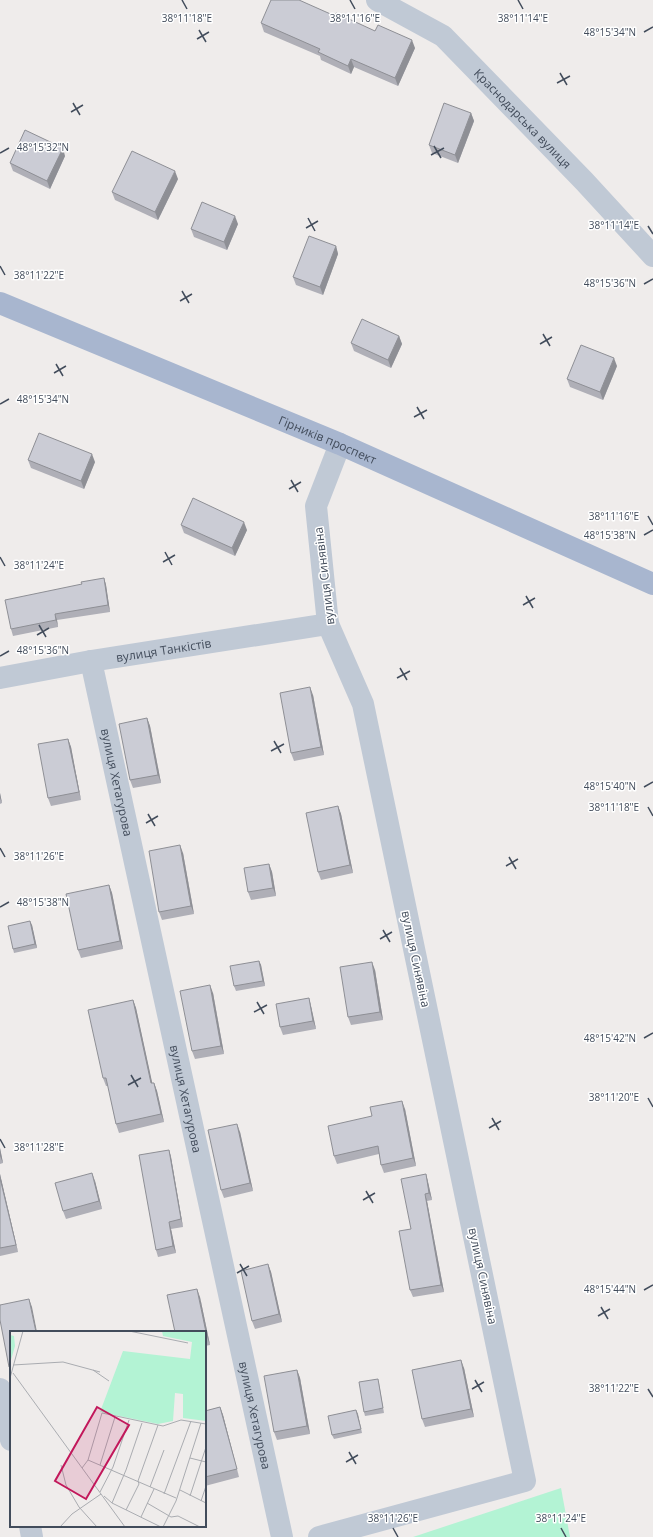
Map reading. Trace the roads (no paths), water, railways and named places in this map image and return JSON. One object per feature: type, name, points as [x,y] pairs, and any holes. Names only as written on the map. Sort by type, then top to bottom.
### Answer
[{"type":"main road","name":"Гірників проспект","points":[[0,302],[340,444],[653,584]]},
{"type":"street","name":"Краснодарська вулиця","points":[[377,0],[443,36],[584,181],[653,256]]},
{"type":"street","name":"вулиця Синявіна","points":[[319,1537],[525,1481],[363,704],[328,624],[316,506],[340,444]]},
{"type":"street","name":"вулиця Танкістів","points":[[0,678],[91,661],[328,624]]},
{"type":"street","name":"вулиця Хетагурова","points":[[91,661],[282,1537]]},
{"type":"street","points":[[0,1389],[10,1435]]},
{"type":"street","points":[[30,1527],[32,1537]]}]
